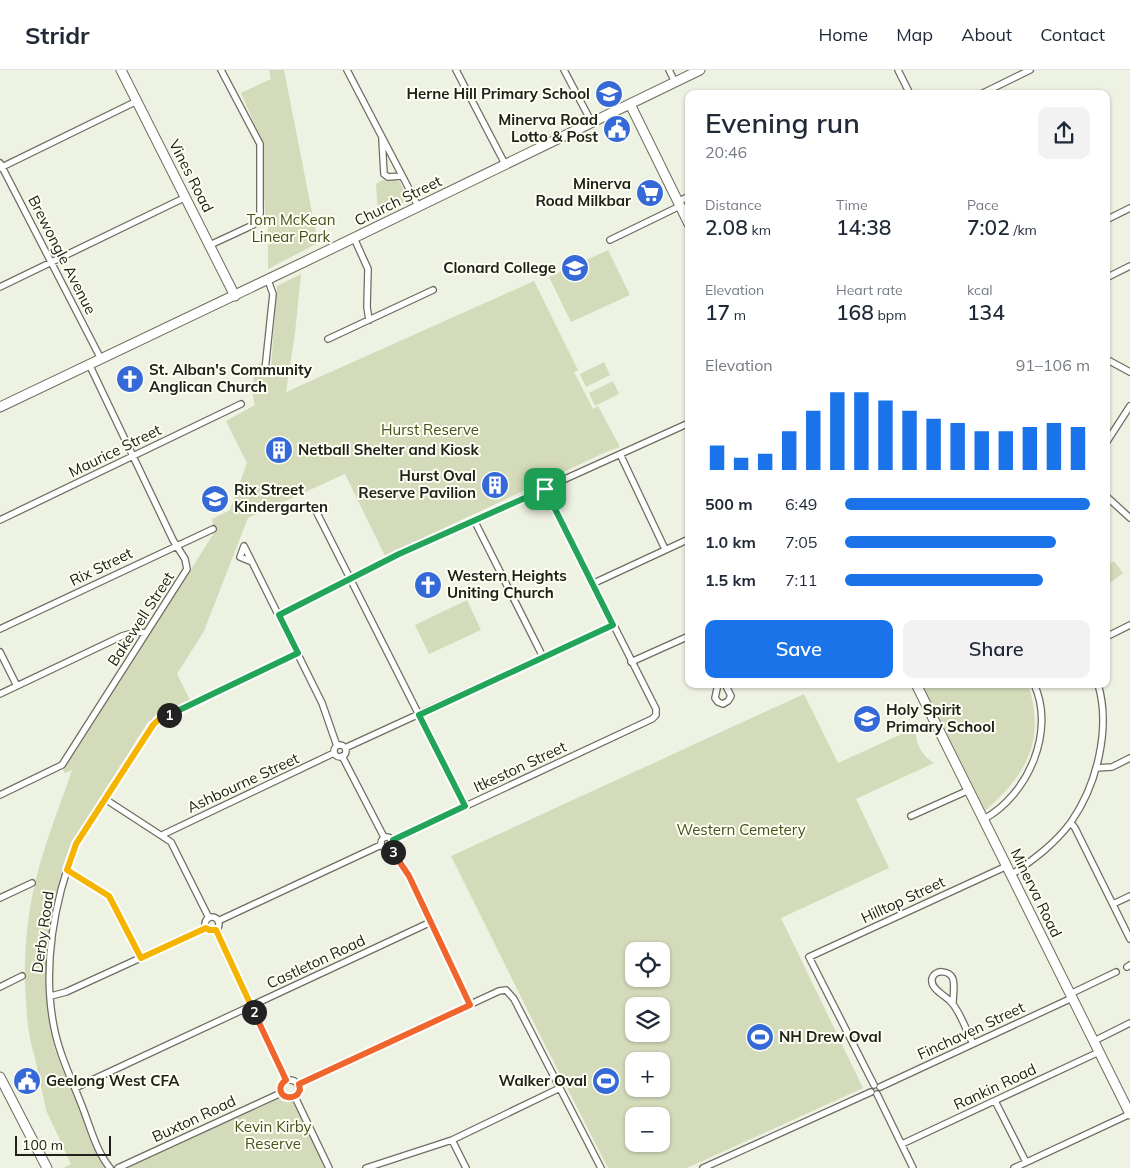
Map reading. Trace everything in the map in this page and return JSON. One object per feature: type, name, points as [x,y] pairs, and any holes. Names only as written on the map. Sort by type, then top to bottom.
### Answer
[{"type":"street","name":"Vines Road","points":[[121,70],[235,296]]},
{"type":"street","points":[[210,245],[253,225],[258,221],[260,214],[260,144],[221,70]]},
{"type":"street","points":[[347,70],[418,206]]},
{"type":"street","points":[[456,70],[505,164]]},
{"type":"street","points":[[564,70],[592,123]]},
{"type":"street","points":[[669,70],[675,82]]},
{"type":"street","name":"Church Street","points":[[0,407],[235,296],[700,70]]},
{"type":"street","points":[[898,70],[908,90]]},
{"type":"street","points":[[989,90],[1030,70]]},
{"type":"street","points":[[1,166],[137,101]]},
{"type":"street","points":[[630,104],[685,216]]},
{"type":"street","points":[[382,137],[384,174],[388,177],[402,176]]},
{"type":"street","name":"Brewongle Avenue","points":[[1,166],[101,358]]},
{"type":"street","points":[[0,287],[186,197]]},
{"type":"street","points":[[610,240],[685,199]]},
{"type":"street","points":[[1110,218],[1130,208]]},
{"type":"street","points":[[354,238],[368,270],[366,307],[369,320]]},
{"type":"street","points":[[1110,276],[1130,266]]},
{"type":"street","points":[[265,370],[273,294],[268,280]]},
{"type":"street","points":[[328,339],[433,290]]},
{"type":"street","points":[[1110,361],[1130,372]]},
{"type":"street","name":"Bakewell Street","points":[[0,795],[62,765],[187,570],[185,559],[176,545],[89,364]]},
{"type":"street","name":"Maurice Street","points":[[0,520],[241,404]]},
{"type":"street","points":[[1110,437],[1130,406]]},
{"type":"street","points":[[279,615],[474,520],[685,425]]},
{"type":"street","points":[[620,454],[665,550]]},
{"type":"street","points":[[545,489],[632,662],[685,638]]},
{"type":"street","points":[[1110,500],[1130,518]]},
{"type":"street","points":[[316,511],[465,806]]},
{"type":"street","points":[[474,520],[543,657]]},
{"type":"street","name":"Rix Street","points":[[0,630],[213,528]]},
{"type":"street","points":[[592,584],[685,541]]},
{"type":"street","points":[[252,562],[322,703],[337,746],[334,753],[340,757],[342,756]]},
{"type":"street","points":[[345,748],[613,625]]},
{"type":"street","points":[[1110,635],[1130,625]]},
{"type":"street","points":[[0,694],[122,636],[136,632],[146,633]]},
{"type":"street","points":[[0,652],[17,686]]},
{"type":"street","name":"Derby Road","points":[[110,1168],[100,1150],[62,1056],[54,1028],[49,968],[53,931],[67,870],[76,844],[157,721],[298,653]]},
{"type":"street","name":"Itkeston Street","points":[[393,840],[652,719],[656,715],[656,709],[632,662]]},
{"type":"street","points":[[717,688],[715,698],[723,704],[728,702],[731,696],[727,688]]},
{"type":"street","name":"Minerva Road","points":[[918,688],[1130,1114]]},
{"type":"street","points":[[984,819],[996,811],[1015,793],[1028,774],[1034,760],[1042,720],[1035,688]]},
{"type":"street","points":[[1011,875],[1047,848],[1070,823],[1083,802],[1096,768],[1100,750],[1102,729],[1099,688]]},
{"type":"street","points":[[337,746],[340,745],[345,748]]},
{"type":"street","points":[[342,756],[346,751],[345,748]]},
{"type":"street","name":"Ashbourne Street","points":[[162,835],[334,753]]},
{"type":"street","points":[[342,756],[384,837]]},
{"type":"street","points":[[1096,768],[1112,767],[1130,758]]},
{"type":"street","points":[[911,816],[969,790]]},
{"type":"street","points":[[105,799],[171,842],[210,918],[214,918],[218,922],[216,930],[286,1080]]},
{"type":"street","points":[[1070,823],[1075,828],[1130,938]]},
{"type":"street","points":[[384,837],[388,836],[393,840],[393,846],[390,848]]},
{"type":"street","points":[[381,845],[381,840],[384,837]]},
{"type":"street","points":[[381,845],[386,849],[390,848]]},
{"type":"street","points":[[218,922],[381,845]]},
{"type":"street","points":[[390,848],[409,876],[470,1005]]},
{"type":"street","name":"Hilltop Street","points":[[877,1086],[808,957],[1007,866]]},
{"type":"street","points":[[67,870],[109,896],[141,958]]},
{"type":"street","points":[[0,898],[32,883]]},
{"type":"street","points":[[1113,904],[1130,896]]},
{"type":"street","points":[[206,928],[206,923],[210,918]]},
{"type":"street","name":"Castleton Road","points":[[75,1088],[431,922]]},
{"type":"street","points":[[51,996],[66,992],[206,928],[216,930]]},
{"type":"street","points":[[953,1003],[953,979],[949,974],[937,972],[932,977],[934,987],[953,1003],[973,1044]]},
{"type":"street","name":"Finchaven Street","points":[[877,1086],[973,1044],[1116,972]]},
{"type":"street","points":[[0,987],[22,976]]},
{"type":"street","points":[[299,1084],[499,991],[506,990],[509,992],[601,1168]]},
{"type":"street","points":[[1094,1041],[1130,1023]]},
{"type":"street","name":"Rankin Road","points":[[902,1144],[1099,1052]]},
{"type":"street","points":[[0,1079],[47,1168]]},
{"type":"street","points":[[291,1079],[299,1084],[300,1090],[294,1097],[285,1097],[281,1093],[280,1087],[286,1080],[291,1079]]},
{"type":"street","points":[[871,1092],[871,1087],[877,1086],[880,1090],[877,1094]]},
{"type":"street","points":[[366,1168],[452,1140],[560,1088]]},
{"type":"street","points":[[703,1168],[871,1092],[877,1094],[914,1168]]},
{"type":"street","name":"Buxton Road","points":[[118,1168],[281,1093]]},
{"type":"street","points":[[294,1097],[329,1168]]},
{"type":"street","points":[[995,1101],[1026,1162]]},
{"type":"street","points":[[1014,1168],[1130,1114]]},
{"type":"street","points":[[452,1140],[466,1168]]},
{"type":"green space","name":"Tom McKean Linear Park","points":[[269,70],[284,70],[318,243],[268,269],[268,227],[265,214],[261,139],[241,93],[271,79]]},
{"type":"green space","points":[[382,180],[396,180],[400,182],[409,200],[378,214],[376,184]]},
{"type":"green space","points":[[608,250],[630,295],[571,322],[549,277]]},
{"type":"green space","name":"Hurst Reserve","points":[[301,274],[286,392],[534,281],[578,370],[574,372],[593,409],[598,406],[620,447],[385,556],[345,474],[248,518],[204,631],[177,674],[190,700],[148,722],[72,843],[60,877],[47,982],[50,1027],[55,1050],[105,1168],[63,1168],[71,1164],[46,1110],[31,1044],[26,1009],[25,971],[26,940],[36,879],[72,770],[65,773],[63,770],[214,533],[212,519],[230,510],[247,463],[226,421],[255,405],[252,388],[257,367],[260,362],[262,373],[267,374],[271,367],[277,286]]},
{"type":"green space","points":[[604,362],[610,375],[586,387],[580,374]]},
{"type":"green space","points":[[613,381],[619,394],[595,406],[589,393]]},
{"type":"green space","points":[[1114,561],[1123,573],[1110,583],[1110,564]]},
{"type":"green space","points":[[467,600],[481,630],[429,654],[415,625]]},
{"type":"green space","points":[[924,688],[1029,688],[1035,722],[1029,755],[1012,783],[985,811]]},
{"type":"green space","name":"Western Cemetery","points":[[804,694],[838,763],[917,727],[917,743],[922,752],[934,763],[856,799],[889,868],[781,918],[863,1088],[687,1168],[608,1168],[451,856]]},
{"type":"green space","name":"Kevin Kirby Reserve","points":[[280,1098],[293,1102],[326,1168],[126,1168]]},
{"type":"place","name":"Herne Hill Primary School","points":[[609,94]]},
{"type":"place","name":"Minerva Road Lotto & Post","points":[[617,129]]},
{"type":"place","name":"Minerva Road Milkbar","points":[[650,193]]},
{"type":"place","name":"Clonard College","points":[[575,268]]},
{"type":"place","name":"St. Alban's Community Anglican Church","points":[[130,379]]},
{"type":"place","name":"Netball Shelter and Kiosk","points":[[279,450]]},
{"type":"place","name":"Hurst Oval Reserve Pavilion","points":[[495,485]]},
{"type":"place","name":"Rix Street Kindergarten","points":[[215,499]]},
{"type":"place","name":"Western Heights Uniting Church","points":[[428,585]]},
{"type":"place","name":"Holy Spirit Primary School","points":[[867,719]]},
{"type":"place","name":"NH Drew Oval","points":[[760,1037]]},
{"type":"place","name":"Geelong West CFA","points":[[27,1081]]},
{"type":"place","name":"Walker Oval","points":[[606,1081]]},
{"type":"route","points":[[545,489],[613,625],[419,715],[465,806],[393,840],[393,846],[390,848],[409,876],[470,1005],[299,1084],[300,1090],[297,1095],[290,1098],[285,1097],[281,1093],[280,1087],[286,1080],[216,930],[206,928],[141,958],[109,896],[67,870],[76,844],[155,722],[298,653],[279,615],[399,554],[545,489]]}]
